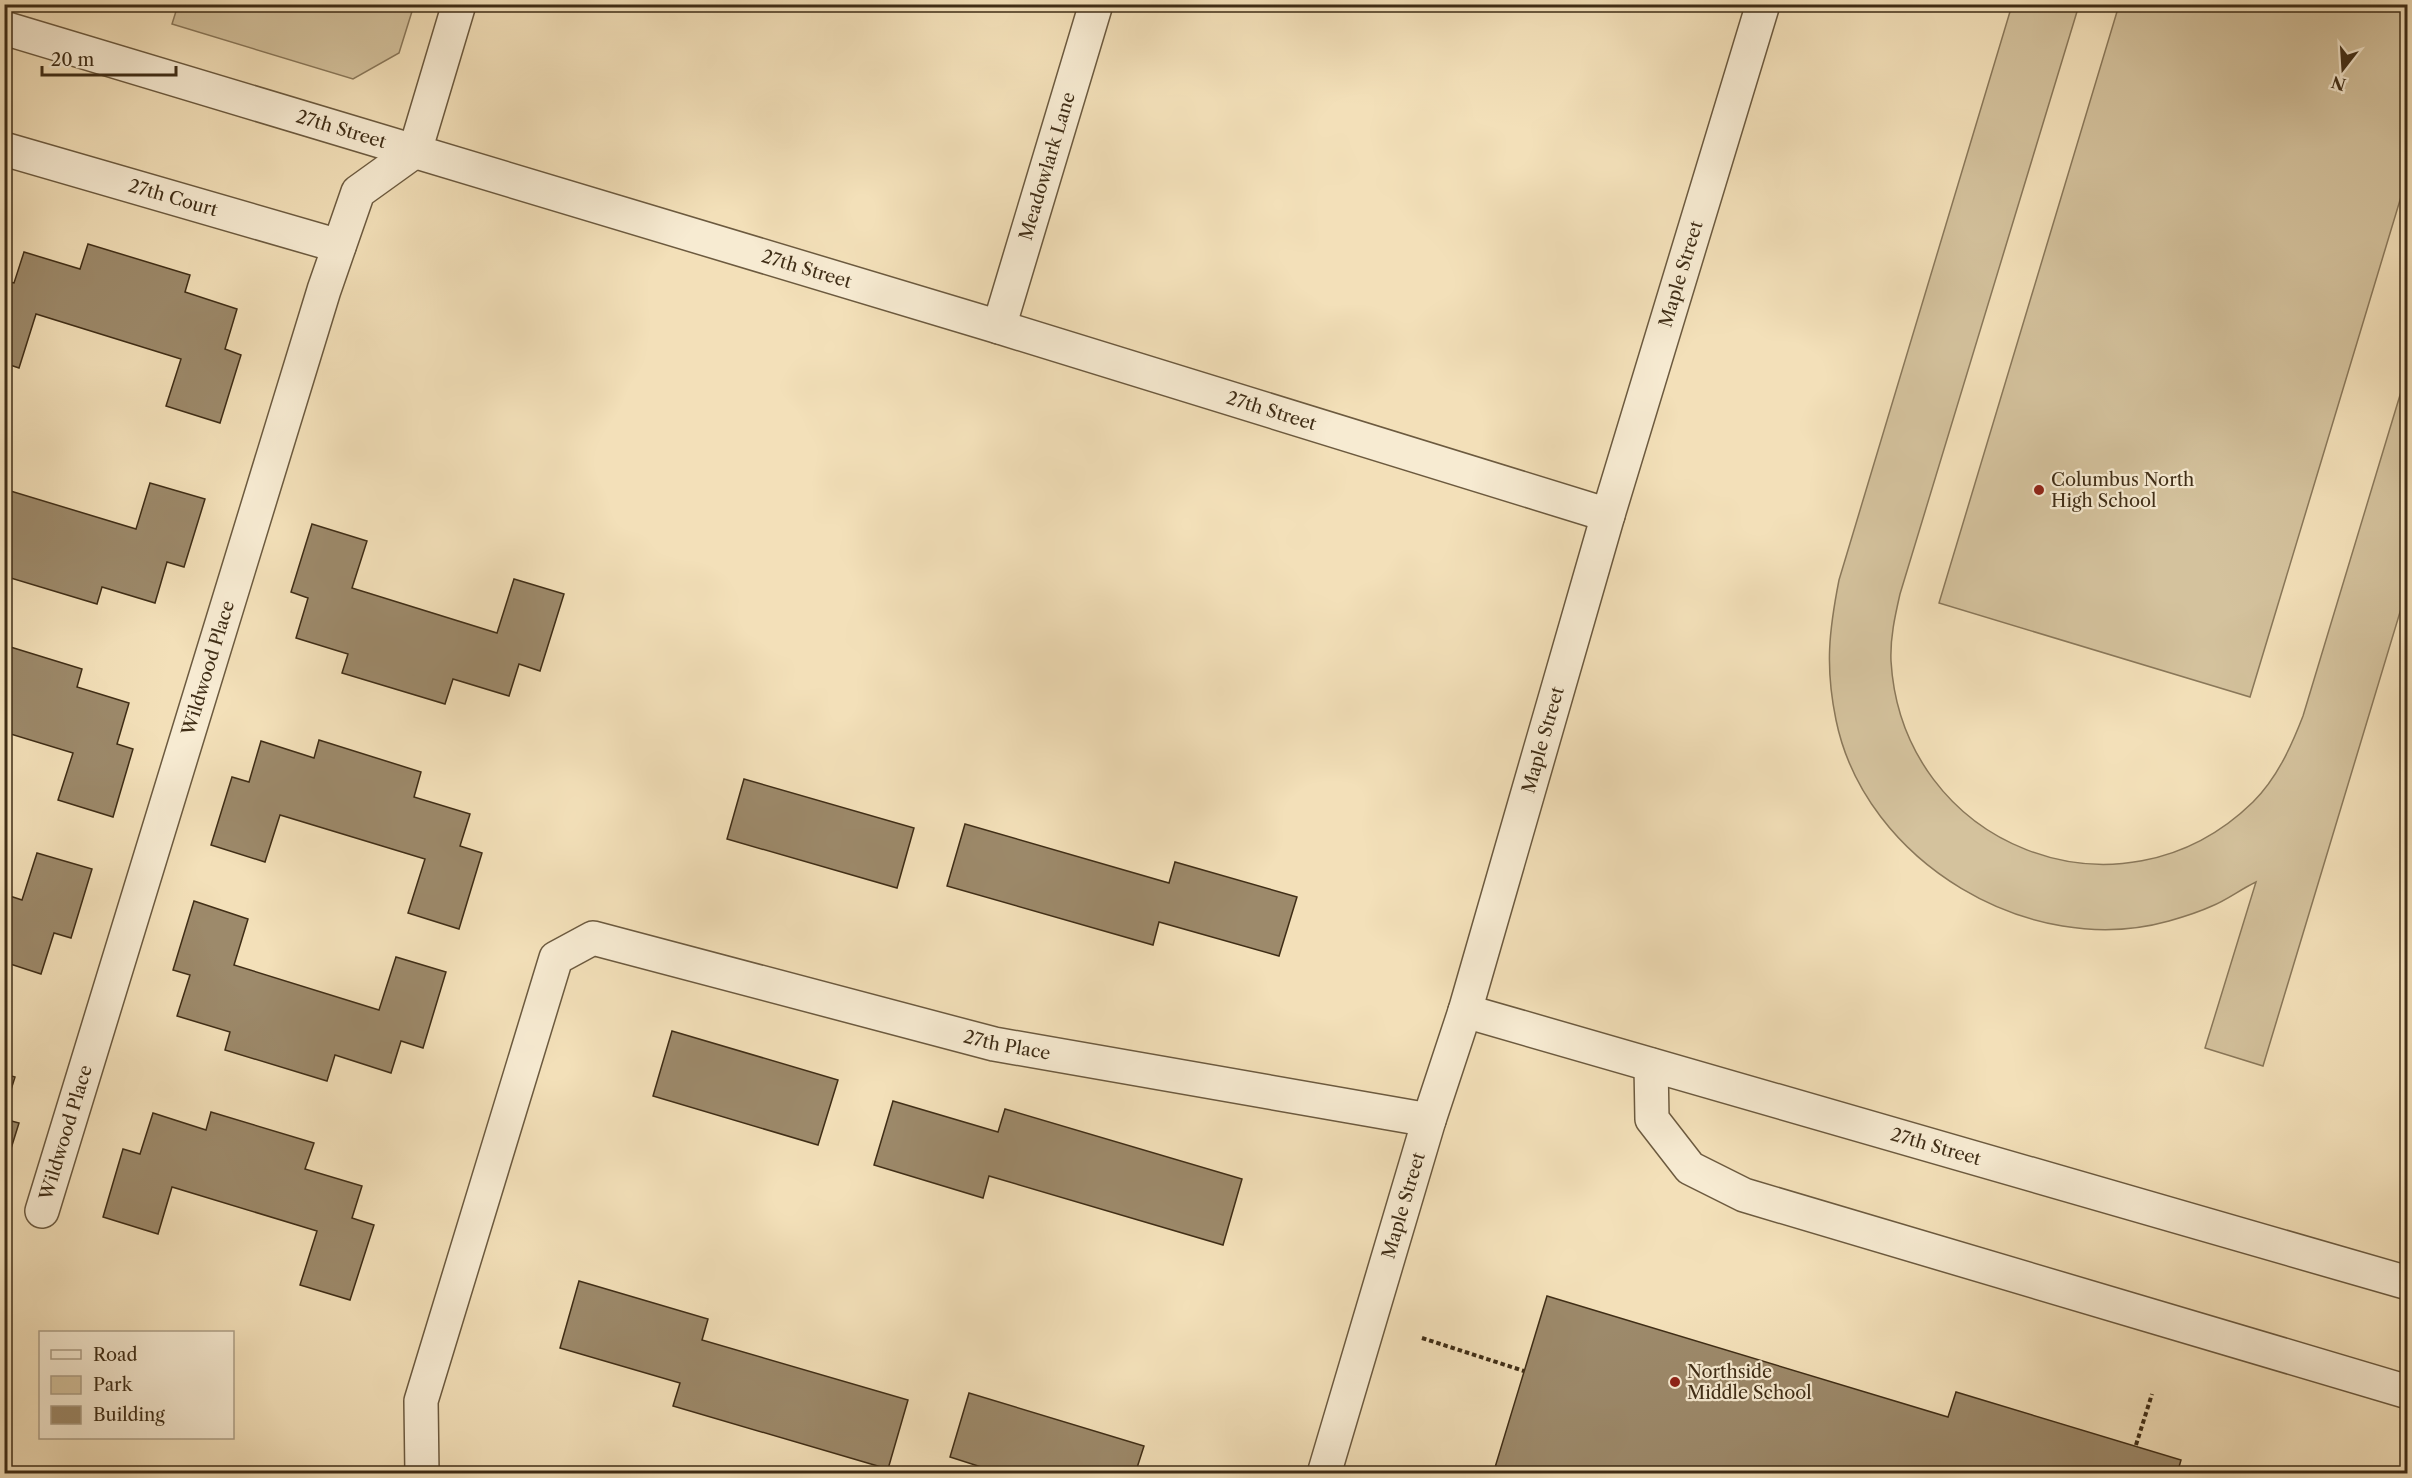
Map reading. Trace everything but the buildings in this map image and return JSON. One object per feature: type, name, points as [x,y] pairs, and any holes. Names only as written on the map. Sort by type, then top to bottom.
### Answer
[{"type":"street","points":[[415,151],[459,4]]},
{"type":"street","name":"Meadowlark Lane","points":[[999,327],[1096,4]]},
{"type":"street","name":"Maple Street","points":[[1324,1473],[1429,1120],[1465,1011],[1608,515],[1763,4]]},
{"type":"street","name":"27th Street","points":[[4,28],[999,327],[1608,515]]},
{"type":"street","name":"27th Court","points":[[4,149],[339,246]]},
{"type":"street","name":"Wildwood Place","points":[[42,1211],[339,246],[358,192],[415,151]]},
{"type":"street","name":"27th Place","points":[[422,1473],[421,1401],[556,958],[593,938],[994,1044],[1429,1120]]},
{"type":"street","name":"27th Street","points":[[1465,1011],[2408,1283]]},
{"type":"street","points":[[1651,1065],[1652,1119],[1690,1168],[1744,1195],[2408,1392]]},
{"type":"path","points":[[1422,1338],[1524,1371]]},
{"type":"path","points":[[2136,1445],[2152,1394]]},
{"type":"green space","points":[[178,4],[414,5],[399,53],[353,79],[172,24]]},
{"type":"green space","points":[[2012,5],[2079,5],[1900,594],[1893,627],[1891,652],[1904,726],[1934,779],[1975,821],[2026,850],[2083,863],[2142,861],[2200,841],[2262,793],[2282,762],[2303,716],[2407,372],[2407,589],[2263,1066],[2205,1048],[2256,882],[2218,904],[2191,914],[2169,921],[2116,929],[2062,926],[2010,912],[1961,888],[1917,856],[1881,817],[1853,771],[1836,720],[1829,666],[1833,616],[1839,580]]},
{"type":"green space","points":[[2119,5],[2407,5],[2407,177],[2250,697],[1939,603]]},
{"type":"place","name":"Columbus North High School","points":[[2039,490]]},
{"type":"place","name":"Northside Middle School","points":[[1675,1382]]}]
